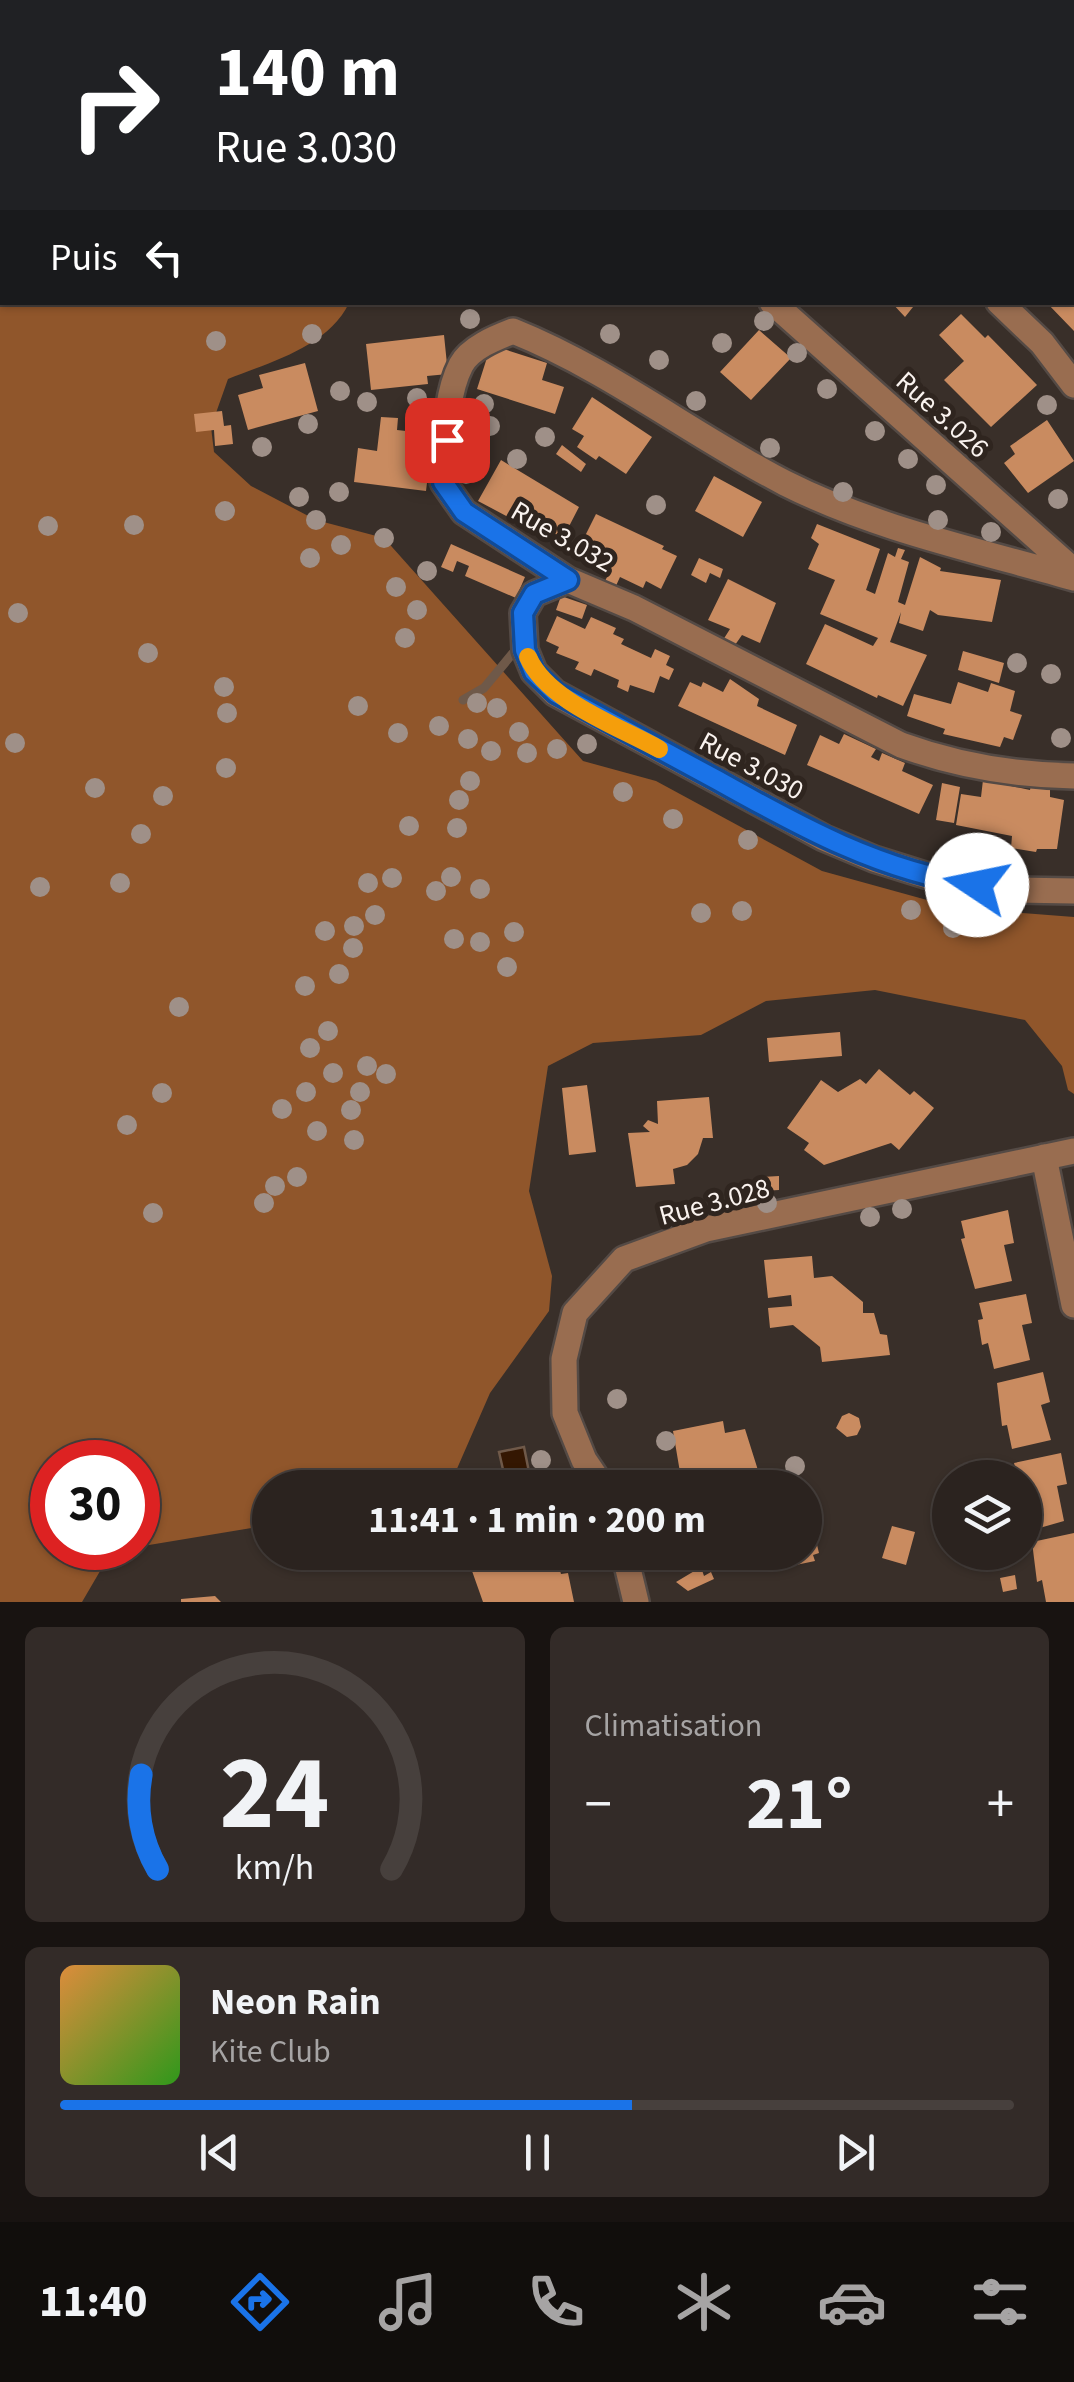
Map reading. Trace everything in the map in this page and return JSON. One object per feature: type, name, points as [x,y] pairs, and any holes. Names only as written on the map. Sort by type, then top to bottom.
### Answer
[{"type":"street","name":"Rue 3.026","points":[[775,305],[1074,574]]},
{"type":"street","points":[[1002,305],[1042,343],[1074,385]]},
{"type":"street","name":"Rue 3.032","points":[[1074,574],[874,521],[788,484],[565,352],[512,331],[489,340],[462,363],[450,404],[443,482],[464,512],[568,580],[634,608],[901,745],[978,766],[1074,776]]},
{"type":"street","name":"Rue 3.030","points":[[568,580],[534,594],[523,613],[525,650],[534,672],[556,693],[824,838],[874,859],[941,880],[1013,890],[1074,891]]},
{"type":"street","name":"Rue 3.028","points":[[591,1470],[565,1412],[564,1359],[575,1313],[624,1259],[706,1229],[1074,1151]]},
{"type":"street","points":[[1044,1157],[1074,1305]]},
{"type":"street","points":[[628,1570],[636,1602]]},
{"type":"shaded area","points":[[0,305],[348,305],[313,342],[228,379],[211,427],[214,452],[251,486],[316,520],[384,538],[583,761],[656,781],[822,871],[956,908],[1074,917],[1074,1094],[1068,1090],[1062,1066],[1025,1020],[875,990],[766,1001],[701,1035],[593,1043],[548,1066],[529,1191],[552,1276],[549,1311],[490,1393],[456,1470],[252,1470],[252,1528],[160,1543],[160,1440],[30,1440],[30,1570],[101,1570],[82,1602],[0,1602]]},
{"type":"shaded area","points":[[524,1447],[529,1470],[503,1470],[499,1452]]},
{"type":"building","points":[[894,305],[915,305],[905,317]]},
{"type":"building","points":[[1049,305],[1074,305],[1074,331]]},
{"type":"building","points":[[961,314],[985,338],[988,335],[1037,385],[991,427],[944,380],[964,361],[939,335]]},
{"type":"building","points":[[759,330],[791,358],[751,400],[720,372]]},
{"type":"building","points":[[444,335],[448,374],[427,376],[428,384],[371,390],[366,344]]},
{"type":"building","points":[[491,345],[547,363],[542,380],[564,387],[555,414],[477,389]]},
{"type":"building","points":[[305,363],[318,411],[248,430],[238,395],[263,388],[259,375]]},
{"type":"building","points":[[592,397],[652,437],[626,474],[577,447],[584,436],[572,429]]},
{"type":"building","points":[[222,411],[224,426],[231,425],[233,444],[215,446],[214,430],[196,432],[194,414]]},
{"type":"building","points":[[381,417],[398,418],[397,430],[433,434],[426,491],[354,482],[358,448],[377,451]]},
{"type":"building","points":[[1047,420],[1074,461],[1028,493],[1004,463],[1015,454],[1010,446]]},
{"type":"building","points":[[562,445],[586,464],[581,472],[556,454]]},
{"type":"building","points":[[501,460],[579,507],[563,538],[533,522],[529,528],[478,501]]},
{"type":"building","points":[[714,476],[762,502],[743,537],[695,511]]},
{"type":"building","points":[[596,514],[677,556],[661,589],[646,581],[643,588],[620,577],[615,588],[604,583],[610,571],[591,562],[594,556],[579,548]]},
{"type":"building","points":[[817,524],[880,549],[866,590],[875,594],[888,553],[895,557],[898,548],[905,550],[901,559],[909,562],[898,602],[905,605],[920,557],[941,568],[940,571],[1001,580],[992,622],[938,615],[930,610],[923,631],[899,623],[901,612],[890,642],[927,655],[903,706],[806,664],[825,624],[873,646],[878,638],[820,614],[835,580],[808,569],[819,544],[811,538]]},
{"type":"building","points":[[451,544],[525,577],[516,598],[465,576],[469,566],[457,561],[453,572],[441,567]]},
{"type":"building","points":[[699,558],[723,569],[720,578],[710,573],[706,583],[691,575]]},
{"type":"building","points":[[728,579],[776,603],[760,643],[742,635],[735,645],[723,640],[730,629],[708,620]]},
{"type":"building","points":[[561,596],[587,605],[582,619],[556,610]]},
{"type":"building","points":[[557,616],[585,629],[591,617],[616,628],[613,634],[624,639],[621,644],[651,658],[655,649],[670,656],[666,665],[674,669],[669,680],[660,676],[654,693],[630,685],[628,692],[617,687],[619,680],[594,669],[591,676],[575,669],[579,662],[556,653],[559,647],[546,641]]},
{"type":"building","points":[[963,651],[1004,663],[999,683],[958,670]]},
{"type":"building","points":[[730,679],[759,699],[757,706],[797,725],[785,755],[678,706],[690,682],[701,687],[703,682],[723,692]]},
{"type":"building","points":[[958,682],[988,692],[991,683],[1015,691],[1010,711],[1022,715],[1013,740],[1004,737],[1000,747],[943,734],[945,729],[907,716],[914,694],[951,704]]},
{"type":"building","points":[[844,734],[876,749],[871,757],[879,761],[882,753],[905,763],[902,771],[933,785],[919,814],[807,765],[820,735],[839,744]]},
{"type":"building","points":[[983,780],[1030,790],[1031,785],[1050,788],[1050,797],[1064,800],[1057,849],[1036,852],[1011,848],[1012,836],[956,825],[961,794],[981,797]]},
{"type":"building","points":[[942,783],[960,787],[954,823],[936,820]]},
{"type":"building","points":[[840,1032],[842,1056],[769,1062],[767,1038]]},
{"type":"building","points":[[879,1069],[910,1095],[914,1091],[934,1108],[899,1150],[891,1143],[824,1165],[804,1150],[809,1143],[787,1128],[821,1080],[838,1092],[860,1079],[866,1084]]},
{"type":"building","points":[[587,1085],[596,1152],[569,1155],[562,1088]]},
{"type":"building","points":[[709,1097],[713,1138],[703,1138],[698,1154],[687,1165],[673,1169],[675,1184],[636,1187],[628,1133],[650,1132],[643,1126],[648,1120],[658,1124],[657,1101]]},
{"type":"building","points":[[779,1176],[779,1190],[762,1191],[761,1177]]},
{"type":"building","points":[[1008,1210],[1014,1243],[1004,1245],[1012,1281],[975,1289],[961,1239],[965,1238],[961,1221]]},
{"type":"building","points":[[812,1256],[814,1278],[832,1276],[863,1302],[863,1313],[874,1313],[880,1334],[887,1335],[890,1355],[822,1362],[820,1347],[793,1325],[770,1328],[768,1308],[792,1306],[791,1295],[768,1298],[764,1260]]},
{"type":"building","points":[[1026,1294],[1032,1323],[1022,1325],[1030,1360],[994,1369],[988,1343],[982,1345],[979,1303]]},
{"type":"building","points":[[1043,1372],[1050,1402],[1041,1405],[1051,1440],[1012,1449],[1007,1425],[1002,1426],[997,1383]]},
{"type":"building","points":[[849,1413],[859,1418],[861,1427],[857,1435],[847,1437],[836,1428],[842,1416]]},
{"type":"building","points":[[723,1421],[725,1433],[745,1429],[758,1470],[680,1470],[673,1431]]},
{"type":"building","points":[[1061,1453],[1067,1484],[1057,1486],[1064,1521],[1042,1527],[1042,1460],[1028,1460]]},
{"type":"building","points":[[892,1526],[915,1532],[906,1565],[882,1558]]},
{"type":"building","points":[[1074,1533],[1074,1602],[1046,1602],[1042,1580],[1037,1582],[1036,1570],[1042,1570],[1042,1540]]},
{"type":"building","points":[[472,1570],[560,1570],[561,1574],[568,1573],[574,1602],[483,1602]]},
{"type":"building","points":[[696,1570],[702,1570],[704,1576],[711,1572],[714,1579],[688,1591],[676,1582]]},
{"type":"building","points":[[1015,1575],[1017,1589],[1003,1592],[1000,1578]]},
{"type":"building","points":[[215,1596],[221,1602],[181,1602],[181,1599]]},
{"type":"waterway","points":[[463,700],[484,688],[518,647]]},
{"type":"slow traffic","points":[[528,657],[534,672],[556,693],[659,749]]},
{"type":"route","points":[[447,440],[443,482],[464,512],[568,580],[534,594],[523,613],[525,650],[534,672],[556,693],[824,838],[941,880],[977,885]]}]
